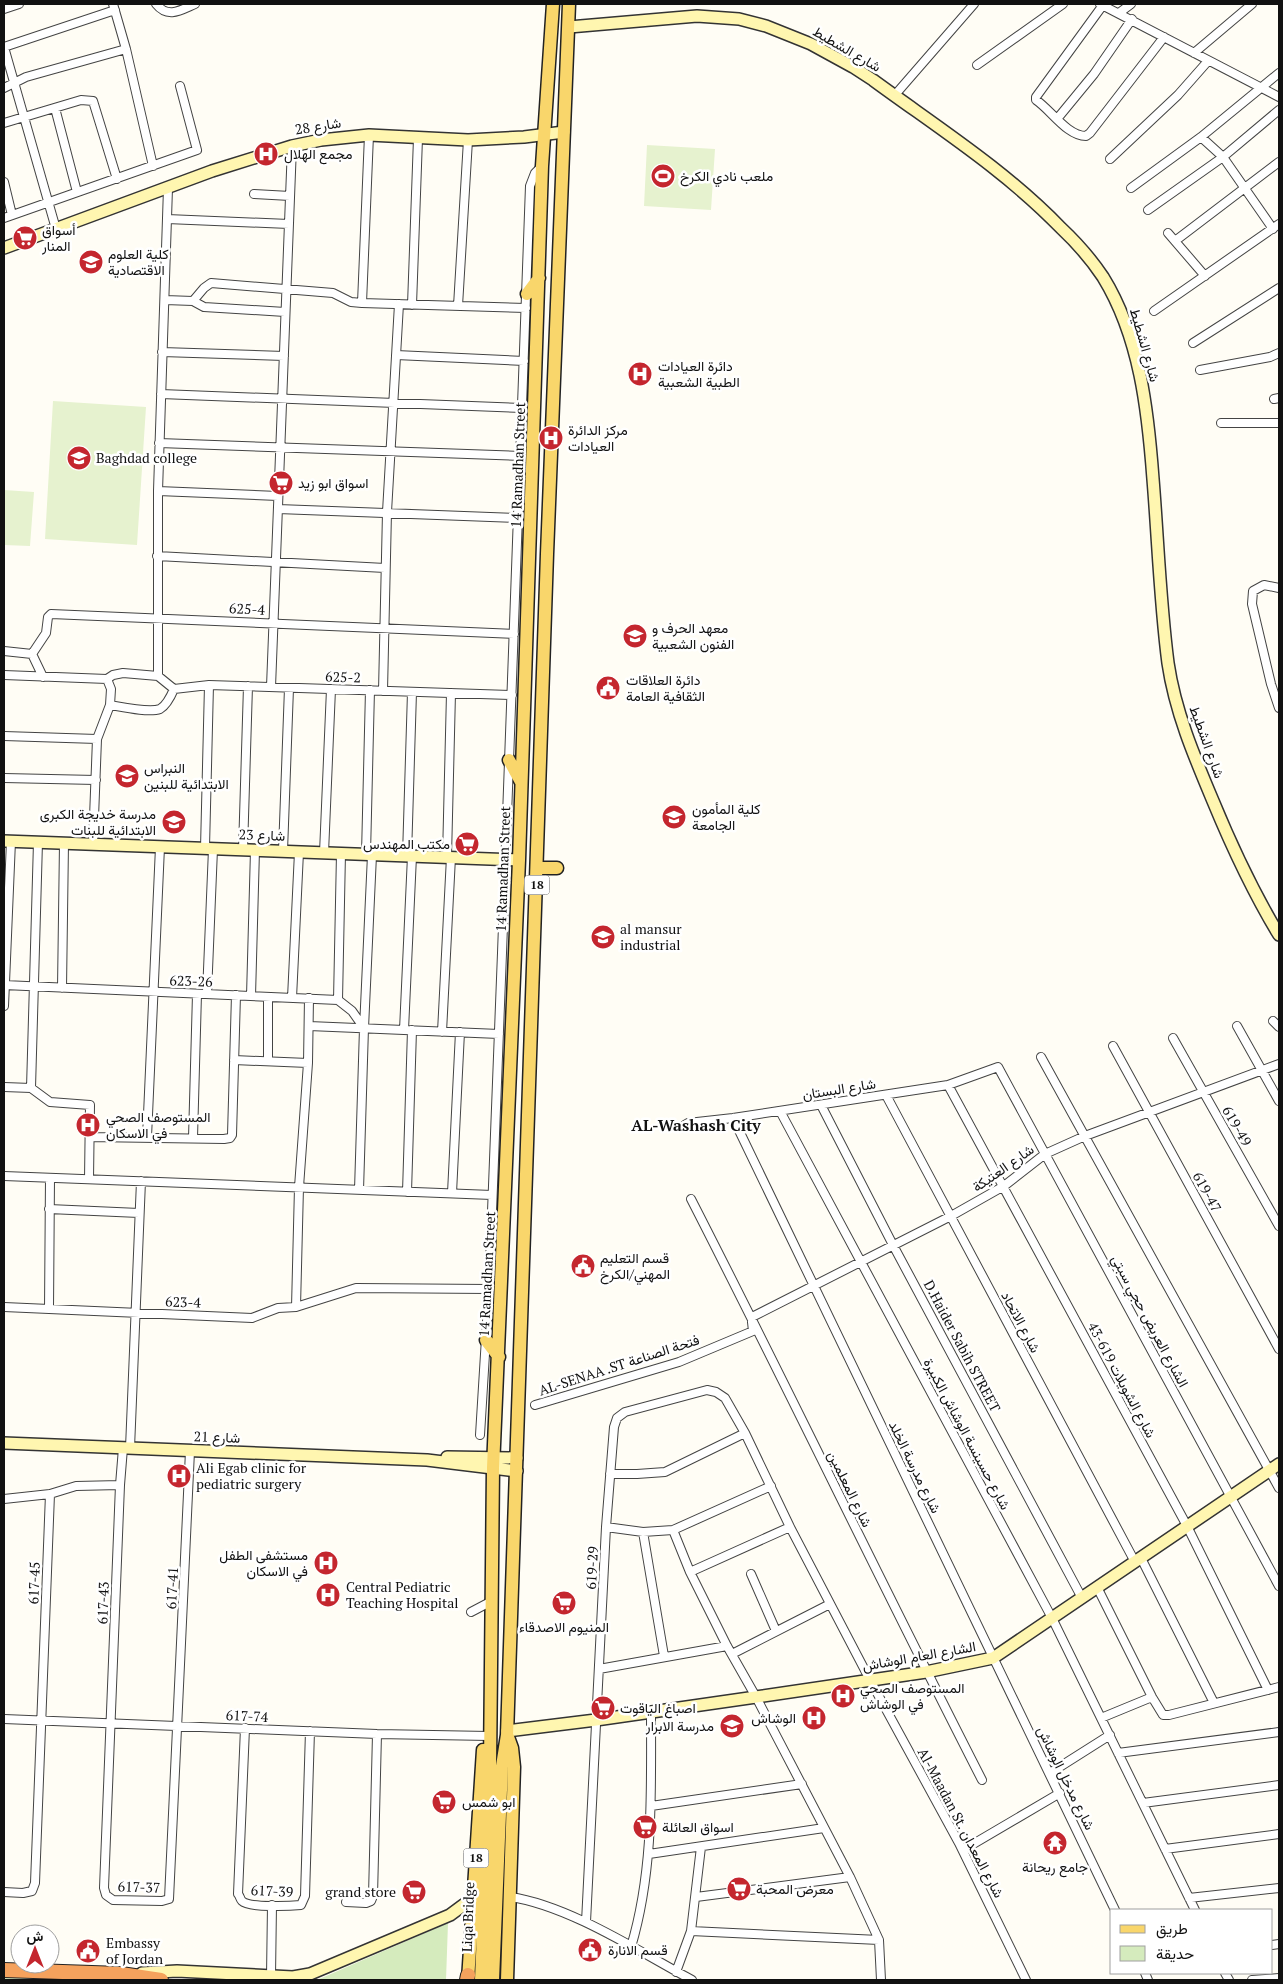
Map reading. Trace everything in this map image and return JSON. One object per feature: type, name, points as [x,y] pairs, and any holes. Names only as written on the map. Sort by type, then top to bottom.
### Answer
[{"type":"highway","points":[[4,1970],[121,1974],[161,1980]]},
{"type":"main road","name":"14 Ramadhan Street","points":[[496,1766],[489,1736],[490,1602],[509,953],[519,860],[542,166],[553,4]]},
{"type":"main road","name":"18","points":[[496,1766],[507,1733],[547,554],[569,4]]},
{"type":"main road","points":[[527,294],[539,278]]},
{"type":"main road","points":[[509,760],[522,784]]},
{"type":"main road","points":[[537,868],[557,868]]},
{"type":"main road","points":[[486,1340],[498,1357]]},
{"type":"main road","name":"18","points":[[507,1733],[512,1748],[514,1767],[507,1979]]},
{"type":"main road","name":"14 Ramadhan Street","points":[[471,1979],[473,1898],[481,1765],[484,1746],[489,1736]]},
{"type":"main road","name":"Liqa Bridge","points":[[471,1979],[496,1766]]},
{"type":"main road","name":"Liqa Bridge","points":[[493,1980],[496,1766]]},
{"type":"street","points":[[4,9],[19,4]]},
{"type":"street","points":[[156,4],[162,11],[174,13],[195,4]]},
{"type":"street","points":[[894,96],[974,4]]},
{"type":"street","points":[[976,65],[1063,4]]},
{"type":"street","points":[[1164,37],[1086,136],[1080,136],[1056,119],[1036,100],[1036,97],[1102,4],[1279,97]]},
{"type":"street","points":[[1119,13],[1131,4]]},
{"type":"street","points":[[1194,53],[1251,4]]},
{"type":"street","points":[[56,229],[4,47],[114,7],[126,49],[153,166]]},
{"type":"street","name":"شارع الشطيط","points":[[569,27],[704,16],[753,22],[789,34],[853,67],[991,165],[1030,197],[1086,254],[1103,277],[1116,302],[1135,355],[1147,418],[1168,663],[1178,706],[1190,747],[1219,815],[1254,891],[1279,935]]},
{"type":"street","points":[[1056,119],[1094,74],[1132,20]]},
{"type":"street","points":[[4,88],[26,77],[126,49]]},
{"type":"street","points":[[1110,159],[1178,95],[1208,61]]},
{"type":"street","points":[[1131,188],[1201,137],[1279,73]]},
{"type":"street","points":[[4,182],[8,216],[197,150],[180,86]]},
{"type":"street","points":[[4,123],[81,100],[93,102],[117,178]]},
{"type":"street","points":[[55,108],[77,192]]},
{"type":"street","points":[[1148,210],[1223,157],[1279,110]]},
{"type":"street","name":"شارع 28","points":[[4,248],[231,164],[292,146],[321,140],[369,135],[468,140],[517,138],[564,132]]},
{"type":"street","points":[[362,303],[369,135]]},
{"type":"street","points":[[1154,311],[1276,226],[1223,157],[1201,137]]},
{"type":"street","points":[[412,305],[418,138]]},
{"type":"street","points":[[458,306],[468,140]]},
{"type":"street","points":[[271,687],[292,146]]},
{"type":"street","points":[[1175,241],[1279,162]]},
{"type":"street","points":[[480,1435],[489,1289],[499,1034],[509,953],[506,860],[530,186],[535,172],[542,166]]},
{"type":"street","points":[[158,676],[158,491],[168,188]]},
{"type":"street","points":[[254,194],[290,196]]},
{"type":"street","points":[[167,219],[289,224]]},
{"type":"street","points":[[1168,233],[1205,276]]},
{"type":"street","points":[[193,301],[211,283],[333,293],[342,298],[362,303],[526,308]]},
{"type":"street","points":[[1193,343],[1279,288]]},
{"type":"street","points":[[165,300],[193,301],[204,307],[285,312]]},
{"type":"street","points":[[383,691],[387,512],[399,304]]},
{"type":"street","points":[[162,352],[284,356]]},
{"type":"street","points":[[1200,370],[1253,361],[1279,353]]},
{"type":"street","points":[[396,355],[524,361]]},
{"type":"street","points":[[161,394],[522,408]]},
{"type":"street","points":[[1221,423],[1279,422]]},
{"type":"street","points":[[159,443],[521,456]]},
{"type":"street","points":[[158,491],[278,496]]},
{"type":"street","points":[[278,508],[518,518]]},
{"type":"street","points":[[157,556],[385,568]]},
{"type":"street","points":[[1279,588],[1264,585],[1253,590],[1252,604],[1271,684],[1279,708]]},
{"type":"street","name":"625-4","points":[[32,654],[46,634],[48,617],[51,614],[274,622],[514,634]]},
{"type":"street","points":[[4,651],[32,654],[43,677]]},
{"type":"street","points":[[4,675],[106,679],[123,673],[158,676],[174,689],[167,703],[160,709],[110,706]]},
{"type":"street","points":[[93,844],[97,739],[110,706],[111,689],[106,679]]},
{"type":"street","points":[[207,994],[209,685]]},
{"type":"street","name":"625-2","points":[[174,689],[209,685],[512,695]]},
{"type":"street","points":[[243,850],[248,686]]},
{"type":"street","points":[[283,851],[289,688]]},
{"type":"street","points":[[324,853],[331,689]]},
{"type":"street","points":[[360,1190],[369,854],[370,690]]},
{"type":"street","points":[[407,1192],[412,692]]},
{"type":"street","points":[[442,1032],[449,857],[451,693]]},
{"type":"street","points":[[4,736],[97,739]]},
{"type":"street","points":[[4,778],[96,780]]},
{"type":"street","points":[[4,1006],[7,841]]},
{"type":"street","name":"شارع 23","points":[[7,841],[519,860]]},
{"type":"street","points":[[31,1088],[38,842]]},
{"type":"street","points":[[62,988],[64,843]]},
{"type":"street","points":[[147,1137],[160,847]]},
{"type":"street","points":[[251,996],[255,850]]},
{"type":"street","points":[[292,998],[299,852]]},
{"type":"street","points":[[341,853],[338,1000],[352,1011],[364,1028]]},
{"type":"street","name":"623-26","points":[[4,985],[338,1000]]},
{"type":"street","points":[[193,1138],[197,994]]},
{"type":"street","points":[[90,1137],[224,1140],[230,1138],[232,1134],[236,995]]},
{"type":"street","points":[[268,997],[268,1061]]},
{"type":"street","points":[[296,1307],[299,1187],[308,1063],[309,998]]},
{"type":"street","points":[[309,1026],[499,1034]]},
{"type":"street","points":[[1237,1026],[1279,1102]]},
{"type":"street","points":[[452,1193],[460,1032]]},
{"type":"street","name":"619-49","points":[[1173,1038],[1279,1226]]},
{"type":"street","name":"619-47","points":[[1113,1046],[1279,1349]]},
{"type":"street","points":[[1041,1057],[1274,1467],[1279,1488]]},
{"type":"street","points":[[234,1060],[308,1063]]},
{"type":"street","name":"شارع العتيکة","points":[[752,1317],[950,1216],[1004,1186],[1045,1154],[1085,1136],[1204,1094],[1279,1064]]},
{"type":"street","name":"شارع البستان","points":[[683,1126],[688,1123],[822,1105],[948,1085],[998,1068]]},
{"type":"street","name":"الشارع العريض حجي سبتي","points":[[998,1068],[1279,1586]]},
{"type":"street","name":"شارع الشويلات 619-43","points":[[948,1085],[1186,1526],[1268,1690]]},
{"type":"street","points":[[4,1087],[31,1088],[50,1102],[90,1105],[89,1179]]},
{"type":"street","name":"شارع الاتحاد","points":[[886,1095],[1214,1704]]},
{"type":"street","name":"D.Haider Sabih STREET","points":[[822,1105],[893,1245],[1082,1598]]},
{"type":"street","name":"شارع حسينسة الوشاش الكبيرة","points":[[780,1111],[1052,1618],[1194,1909]]},
{"type":"street","name":"شارع مدرسة الخلد","points":[[733,1118],[993,1658]]},
{"type":"street","points":[[4,1176],[492,1195]]},
{"type":"street","points":[[49,1309],[50,1178]]},
{"type":"street","name":"617-43","points":[[111,1723],[120,1485],[127,1448],[136,1313],[141,1181]]},
{"type":"street","name":"شارع المعلمين","points":[[691,1199],[752,1317],[926,1672],[982,1780]]},
{"type":"street","points":[[49,1210],[139,1213]]},
{"type":"street","name":"623-4","points":[[4,1307],[252,1318],[278,1308],[296,1307],[356,1288],[489,1289]]},
{"type":"street","name":"AL-SENAA .ST فتحة الصناعة","points":[[535,1405],[679,1362],[753,1331],[752,1317]]},
{"type":"street","name":"Al-Maadan St. شارع المعدان","points":[[617,1418],[625,1412],[707,1390],[716,1392],[725,1398],[745,1433],[790,1527],[870,1680],[963,1850],[1026,1980]]},
{"type":"street","name":"619-29","points":[[586,1922],[606,1527],[614,1427],[617,1418]]},
{"type":"street","points":[[610,1474],[665,1472],[745,1433]]},
{"type":"street","name":"شارع 21","points":[[4,1443],[428,1460],[450,1457],[517,1464]]},
{"type":"street","name":"617-41","points":[[178,1726],[190,1451]]},
{"type":"street","name":"الشارع العام الوشاش","points":[[507,1733],[926,1672],[993,1658],[1274,1467]]},
{"type":"street","points":[[4,1499],[50,1494],[76,1486],[120,1485]]},
{"type":"street","points":[[606,1527],[643,1532],[673,1530],[771,1486]]},
{"type":"street","name":"617-45","points":[[4,1892],[23,1893],[32,1891],[35,1883],[50,1494]]},
{"type":"street","points":[[690,1572],[790,1527]]},
{"type":"street","points":[[673,1530],[690,1572],[727,1646],[756,1697],[850,1877],[879,1940],[881,1980]]},
{"type":"street","points":[[643,1532],[664,1656]]},
{"type":"street","points":[[750,1574],[776,1631]]},
{"type":"street","points":[[1097,1587],[1152,1697],[1163,1714],[1169,1715],[1279,1686]]},
{"type":"street","points":[[471,1612],[490,1602]]},
{"type":"street","points":[[732,1654],[830,1604]]},
{"type":"street","points":[[599,1669],[727,1646]]},
{"type":"street","name":"شارع مدخل الوشاش","points":[[993,1658],[1116,1909]]},
{"type":"street","points":[[1101,1718],[1152,1697]]},
{"type":"street","points":[[631,1947],[640,1918],[649,1854],[651,1806],[650,1711]]},
{"type":"street","name":"617-74","points":[[4,1719],[310,1732],[489,1736]]},
{"type":"street","name":"617-37","points":[[111,1723],[104,1888],[106,1895],[113,1900],[162,1901],[169,1899],[178,1726]]},
{"type":"street","name":"617-39","points":[[245,1728],[238,1894],[242,1901],[249,1904],[301,1905],[305,1896],[310,1732]]},
{"type":"street","points":[[1118,1753],[1279,1732]]},
{"type":"street","points":[[346,1902],[366,1903],[371,1901],[373,1896],[377,1734]]},
{"type":"street","points":[[1050,1773],[1110,1735]]},
{"type":"street","points":[[651,1806],[802,1784]]},
{"type":"street","points":[[1143,1803],[1279,1785]]},
{"type":"street","points":[[963,1850],[1060,1793]]},
{"type":"street","points":[[649,1854],[824,1828]]},
{"type":"street","points":[[1165,1849],[1279,1834]]},
{"type":"street","points":[[676,1972],[692,1931],[701,1847]]},
{"type":"street","points":[[696,1896],[850,1877]]},
{"type":"street","points":[[1189,1898],[1279,1888]]},
{"type":"street","points":[[510,1896],[536,1903],[586,1922],[692,1980]]},
{"type":"street","points":[[121,1974],[177,1971],[293,1977],[310,1974],[450,1915],[473,1898]]},
{"type":"street","points":[[271,1976],[272,1905]]},
{"type":"street","points":[[692,1931],[879,1940]]},
{"type":"street","points":[[1252,1980],[1279,1978]]},
{"type":"green space","points":[[647,145],[715,149],[711,210],[644,206]]},
{"type":"green space","points":[[53,401],[146,407],[137,545],[45,539]]},
{"type":"green space","points":[[4,490],[34,492],[30,546],[4,545]]},
{"type":"green space","points":[[448,1923],[446,1980],[317,1980]]},
{"type":"green space","points":[[4,1978],[82,1979],[89,1980],[4,1980]]},
{"type":"place","name":"مجمع الهلال","points":[[266,154]]},
{"type":"place","name":"ملعب نادي الكرخ","points":[[663,176]]},
{"type":"place","name":"أسواق المنار","points":[[25,238]]},
{"type":"place","name":"كلية العلوم الاقتصادية","points":[[91,262]]},
{"type":"place","name":"دائرة العيادات الطبية الشعبية","points":[[640,374]]},
{"type":"place","name":"مركز الدائرة العيادات","points":[[551,438]]},
{"type":"place","name":"Baghdad college","points":[[79,458]]},
{"type":"place","name":"اسواق ابو زيد","points":[[281,483]]},
{"type":"place","name":"معهد الحرف و الفنون الشعبية","points":[[635,636]]},
{"type":"place","name":"دائرة العلاقات الثقافية العامة","points":[[608,688]]},
{"type":"place","name":"النبراس الابتدائية للبنين","points":[[127,776]]},
{"type":"place","name":"كلية المأمون الجامعة","points":[[674,817]]},
{"type":"place","name":"مدرسة خديجة الكبرى الابتدائية للبنات","points":[[174,822]]},
{"type":"place","name":"مكتب المهندس","points":[[467,844]]},
{"type":"place","name":"al mansur industrial","points":[[603,937]]},
{"type":"place","name":"المستوصف الصحي في الاسكان","points":[[88,1125]]},
{"type":"place","name":"قسم التعليم المهني/الكرخ","points":[[583,1266]]},
{"type":"place","name":"Ali Egab clinic for pediatric surgery","points":[[179,1476]]},
{"type":"place","name":"مستشفى الطفل في الاسكان","points":[[326,1563]]},
{"type":"place","name":"Central Pediatric Teaching Hospital","points":[[328,1595]]},
{"type":"place","name":"المنيوم الاصدقاء","points":[[564,1603]]},
{"type":"place","name":"المستوصف الصحي في الوشاش","points":[[843,1696]]},
{"type":"place","name":"اصباغ الياقوت","points":[[603,1708]]},
{"type":"place","name":"الوشاش","points":[[814,1718]]},
{"type":"place","name":"مدرسة الابرار","points":[[732,1726]]},
{"type":"place","name":"ابو شمس","points":[[444,1802]]},
{"type":"place","name":"اسواق العائلة","points":[[645,1827]]},
{"type":"place","name":"جامع ريحانة","points":[[1055,1843]]},
{"type":"place","name":"معرض المحبة","points":[[739,1889]]},
{"type":"place","name":"grand store","points":[[414,1892]]},
{"type":"place","name":"قسم الانارة","points":[[590,1950]]},
{"type":"place","name":"Embassy of Jordan","points":[[88,1951]]},
{"type":"district","name":"AL-Washash City","points":[[696,1125]]}]
